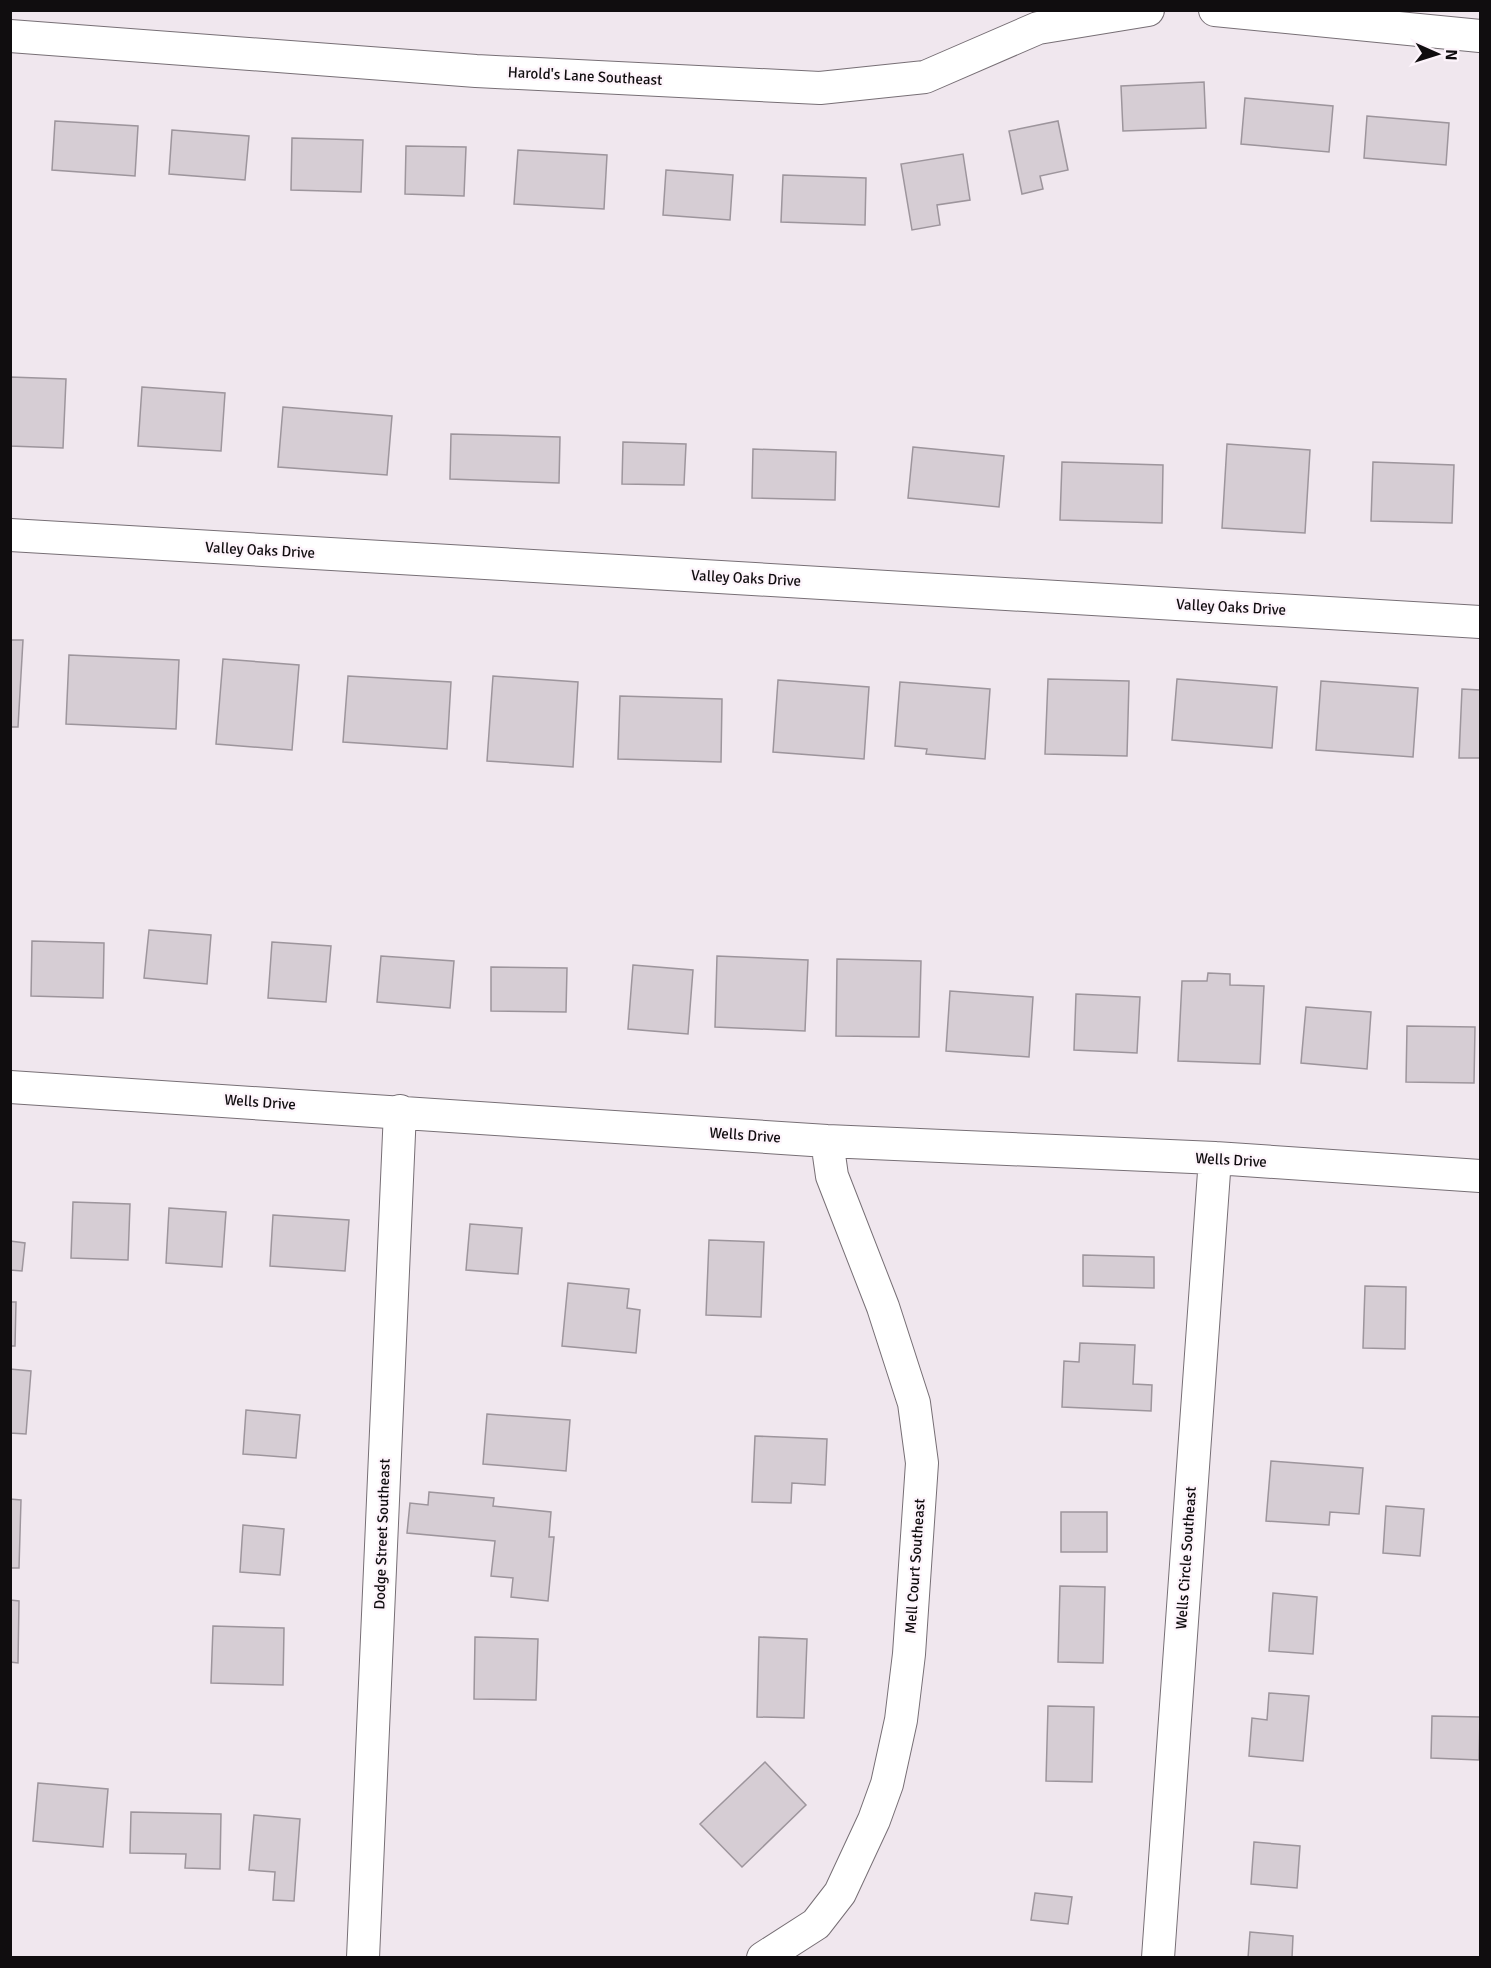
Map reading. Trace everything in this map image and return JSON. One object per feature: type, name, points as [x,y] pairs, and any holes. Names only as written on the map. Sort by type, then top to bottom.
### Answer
[{"type":"street","name":"Harold's Lane Southeast","points":[[10,36],[476,71],[820,87],[925,77],[1038,28],[1148,10]]},
{"type":"street","points":[[1215,10],[1286,15],[1480,36]]},
{"type":"street","name":"Valley Oaks Drive","points":[[10,535],[1480,622]]},
{"type":"street","name":"Wells Drive","points":[[10,1087],[827,1141],[1215,1158],[1480,1176]]},
{"type":"street","name":"Dodge Street Southeast","points":[[363,1958],[400,1111]]},
{"type":"street","name":"Mell Court Southeast","points":[[763,1958],[816,1924],[840,1893],[858,1858],[887,1784],[901,1720],[909,1654],[922,1463],[920,1433],[914,1403],[883,1307],[832,1176],[827,1141]]},
{"type":"street","name":"Wells Circle Southeast","points":[[1158,1958],[1215,1158]]},
{"type":"building","points":[[1204,82],[1206,128],[1123,131],[1121,86]]},
{"type":"building","points":[[1245,98],[1333,106],[1329,152],[1241,144]]},
{"type":"building","points":[[1367,116],[1449,123],[1446,165],[1364,158]]},
{"type":"building","points":[[55,121],[138,126],[135,176],[52,170]]},
{"type":"building","points":[[1058,121],[1068,170],[1040,176],[1043,189],[1022,194],[1009,131]]},
{"type":"building","points":[[172,130],[249,136],[245,180],[169,174]]},
{"type":"building","points":[[292,138],[363,140],[361,192],[291,190]]},
{"type":"building","points":[[406,146],[466,147],[464,196],[405,194]]},
{"type":"building","points":[[518,150],[607,155],[604,209],[514,204]]},
{"type":"building","points":[[963,154],[970,200],[937,205],[940,225],[912,230],[901,164]]},
{"type":"building","points":[[666,170],[733,175],[730,220],[663,215]]},
{"type":"building","points":[[783,175],[866,178],[865,225],[781,222]]},
{"type":"building","points":[[10,377],[66,379],[63,448],[10,446]]},
{"type":"building","points":[[142,387],[225,393],[221,451],[138,446]]},
{"type":"building","points":[[283,407],[392,416],[387,475],[278,467]]},
{"type":"building","points":[[451,434],[560,437],[559,483],[450,479]]},
{"type":"building","points":[[623,442],[686,444],[684,485],[622,484]]},
{"type":"building","points":[[1227,444],[1310,450],[1305,533],[1222,528]]},
{"type":"building","points":[[913,447],[1004,456],[999,507],[908,498]]},
{"type":"building","points":[[753,449],[836,452],[835,500],[752,498]]},
{"type":"building","points":[[1062,462],[1163,465],[1162,523],[1060,520]]},
{"type":"building","points":[[1373,462],[1454,465],[1452,523],[1371,521]]},
{"type":"building","points":[[10,640],[23,640],[18,727],[10,727]]},
{"type":"building","points":[[69,655],[179,660],[176,729],[66,724]]},
{"type":"building","points":[[223,659],[299,665],[292,750],[216,744]]},
{"type":"building","points":[[348,676],[451,682],[447,749],[343,742]]},
{"type":"building","points":[[493,676],[578,682],[573,767],[487,761]]},
{"type":"building","points":[[1048,679],[1129,681],[1127,756],[1045,754]]},
{"type":"building","points":[[1177,679],[1277,687],[1272,748],[1172,740]]},
{"type":"building","points":[[778,680],[869,687],[864,759],[773,752]]},
{"type":"building","points":[[1321,681],[1418,688],[1413,757],[1316,750]]},
{"type":"building","points":[[900,682],[990,689],[985,759],[926,754],[927,749],[895,746]]},
{"type":"building","points":[[1462,689],[1480,690],[1480,758],[1459,758]]},
{"type":"building","points":[[620,696],[722,699],[721,762],[618,759]]},
{"type":"building","points":[[149,930],[211,935],[207,984],[144,978]]},
{"type":"building","points":[[32,941],[104,943],[103,998],[31,996]]},
{"type":"building","points":[[272,942],[331,946],[326,1002],[268,998]]},
{"type":"building","points":[[381,956],[454,961],[450,1008],[377,1002]]},
{"type":"building","points":[[717,956],[808,960],[805,1031],[715,1027]]},
{"type":"building","points":[[837,959],[921,961],[919,1037],[836,1036]]},
{"type":"building","points":[[633,965],[693,970],[688,1034],[628,1029]]},
{"type":"building","points":[[491,967],[567,968],[566,1012],[491,1011]]},
{"type":"building","points":[[1208,973],[1230,974],[1230,985],[1264,986],[1260,1064],[1178,1061],[1182,981],[1207,981]]},
{"type":"building","points":[[950,991],[1033,997],[1029,1057],[946,1051]]},
{"type":"building","points":[[1076,994],[1140,997],[1137,1053],[1074,1050]]},
{"type":"building","points":[[1306,1007],[1371,1012],[1367,1069],[1301,1063]]},
{"type":"building","points":[[1407,1026],[1475,1027],[1474,1083],[1406,1082]]},
{"type":"building","points":[[73,1202],[130,1204],[128,1260],[71,1258]]},
{"type":"building","points":[[169,1208],[226,1212],[222,1267],[166,1263]]},
{"type":"building","points":[[273,1215],[349,1220],[345,1271],[270,1266]]},
{"type":"building","points":[[470,1224],[522,1228],[518,1274],[466,1270]]},
{"type":"building","points":[[709,1240],[764,1242],[761,1317],[706,1315]]},
{"type":"building","points":[[10,1241],[25,1243],[22,1271],[10,1270]]},
{"type":"building","points":[[1083,1255],[1154,1257],[1154,1288],[1083,1286]]},
{"type":"building","points":[[568,1283],[629,1289],[627,1308],[640,1310],[636,1353],[562,1346]]},
{"type":"building","points":[[1365,1286],[1406,1287],[1405,1349],[1363,1348]]},
{"type":"building","points":[[10,1302],[16,1302],[15,1346],[10,1346]]},
{"type":"building","points":[[1080,1343],[1135,1345],[1133,1384],[1152,1385],[1151,1411],[1062,1407],[1064,1361],[1079,1362]]},
{"type":"building","points":[[10,1369],[31,1371],[26,1434],[10,1433]]},
{"type":"building","points":[[246,1410],[300,1415],[296,1458],[243,1454]]},
{"type":"building","points":[[487,1414],[570,1420],[566,1471],[483,1464]]},
{"type":"building","points":[[755,1436],[827,1439],[825,1485],[792,1483],[791,1503],[752,1502]]},
{"type":"building","points":[[1271,1461],[1363,1468],[1359,1514],[1330,1512],[1329,1525],[1266,1521]]},
{"type":"building","points":[[429,1492],[494,1498],[493,1506],[551,1512],[549,1537],[554,1537],[548,1601],[511,1597],[513,1578],[491,1576],[495,1541],[407,1533],[410,1503],[428,1505]]},
{"type":"building","points":[[10,1499],[21,1500],[19,1568],[10,1568]]},
{"type":"building","points":[[1386,1506],[1424,1509],[1420,1556],[1383,1553]]},
{"type":"building","points":[[1061,1512],[1107,1512],[1107,1552],[1061,1552]]},
{"type":"building","points":[[243,1525],[284,1529],[280,1575],[240,1572]]},
{"type":"building","points":[[1060,1586],[1105,1587],[1103,1663],[1058,1662]]},
{"type":"building","points":[[1273,1593],[1317,1597],[1313,1654],[1269,1651]]},
{"type":"building","points":[[10,1600],[19,1601],[18,1663],[10,1662]]},
{"type":"building","points":[[213,1626],[284,1628],[283,1685],[211,1683]]},
{"type":"building","points":[[475,1637],[538,1639],[536,1700],[474,1699]]},
{"type":"building","points":[[759,1637],[807,1639],[804,1718],[757,1717]]},
{"type":"building","points":[[1269,1693],[1309,1696],[1303,1761],[1249,1756],[1252,1718],[1267,1720]]},
{"type":"building","points":[[1048,1706],[1094,1707],[1092,1782],[1046,1781]]},
{"type":"building","points":[[1432,1716],[1480,1717],[1479,1760],[1431,1758]]},
{"type":"building","points":[[765,1762],[806,1805],[742,1867],[700,1824]]},
{"type":"building","points":[[38,1783],[108,1789],[103,1847],[33,1841]]},
{"type":"building","points":[[131,1812],[221,1814],[220,1869],[185,1868],[186,1854],[130,1853]]},
{"type":"building","points":[[254,1815],[300,1819],[294,1901],[273,1900],[275,1872],[249,1870]]},
{"type":"building","points":[[1254,1842],[1300,1846],[1297,1888],[1251,1884]]},
{"type":"building","points":[[1035,1893],[1072,1897],[1068,1924],[1031,1920]]},
{"type":"building","points":[[1250,1932],[1293,1936],[1292,1958],[1248,1958]]}]
